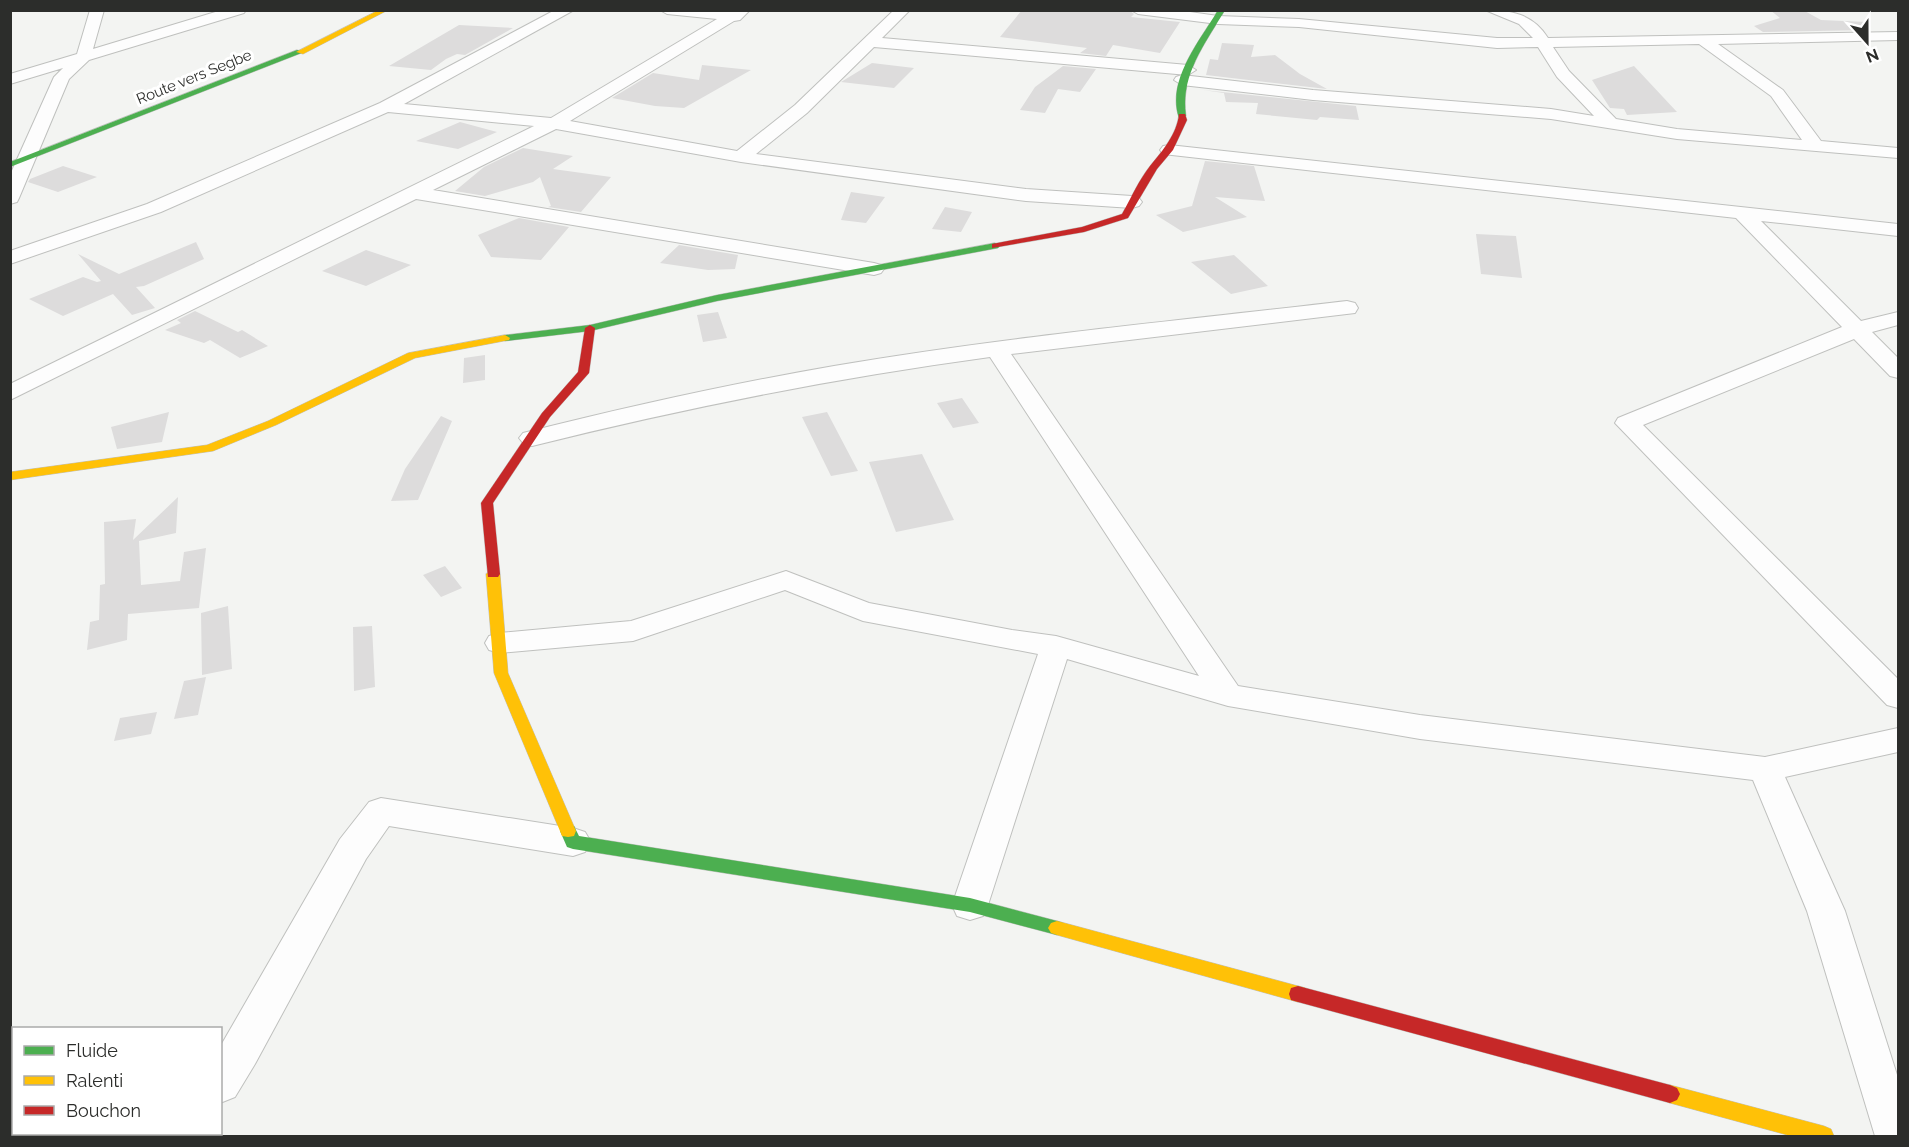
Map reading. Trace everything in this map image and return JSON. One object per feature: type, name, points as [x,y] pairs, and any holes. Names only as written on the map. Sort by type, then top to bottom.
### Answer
[{"type":"street","points":[[10,198],[18,163],[62,77],[82,58],[97,10]]},
{"type":"street","points":[[10,79],[239,10]]},
{"type":"street","name":"Route vers Segbe","points":[[18,163],[283,60],[385,10]]},
{"type":"street","points":[[10,258],[154,208],[386,107],[567,10]]},
{"type":"street","points":[[667,10],[739,14]]},
{"type":"street","points":[[741,157],[801,109],[903,10]]},
{"type":"street","points":[[1138,10],[1220,15],[1497,43],[1899,36]]},
{"type":"street","points":[[1492,10],[1524,21],[1536,31],[1563,74],[1611,124]]},
{"type":"street","points":[[10,393],[554,123],[739,14]]},
{"type":"street","points":[[10,476],[209,448],[272,423],[412,356],[518,336],[590,328],[717,298],[1084,229],[1125,216],[1154,168],[1170,150],[1183,120],[1178,101],[1185,75],[1220,15]]},
{"type":"street","points":[[1703,40],[1777,93],[1801,123],[1814,144]]},
{"type":"street","points":[[871,42],[1185,75],[1313,95],[1551,114],[1677,134],[1899,153]]},
{"type":"street","points":[[386,107],[554,123],[741,157],[1026,195],[1132,202]]},
{"type":"street","points":[[1170,150],[1899,230]]},
{"type":"street","points":[[414,193],[874,269]]},
{"type":"street","points":[[1741,212],[1899,371]]},
{"type":"street","points":[[532,438],[655,407],[876,366],[996,349],[1347,308]]},
{"type":"street","points":[[1899,318],[1858,329],[1627,423],[1899,697]]},
{"type":"street","points":[[573,842],[501,673],[487,503],[546,415],[583,373],[590,328]]},
{"type":"street","points":[[996,349],[1228,695]]},
{"type":"street","points":[[500,643],[633,631],[786,580],[863,611],[1012,640],[1056,646],[1228,695],[1420,727],[1765,769],[1899,740]]},
{"type":"street","points":[[970,905],[1056,646]]},
{"type":"street","points":[[1765,769],[1826,910],[1896,1137]]},
{"type":"street","points":[[222,1081],[241,1051],[353,849],[381,811],[970,905],[1824,1137]]},
{"type":"building","points":[[1022,10],[1129,10],[1134,14],[1131,17],[1180,22],[1160,53],[1113,45],[1106,56],[1080,53],[1087,48],[1000,37]]},
{"type":"building","points":[[1770,10],[1803,10],[1821,20],[1867,22],[1867,30],[1763,32],[1754,26],[1780,18]]},
{"type":"building","points":[[459,25],[513,28],[465,55],[457,54],[446,59],[431,70],[389,66]]},
{"type":"building","points":[[1222,43],[1254,45],[1251,57],[1275,55],[1300,74],[1327,89],[1206,75],[1210,59],[1218,60]]},
{"type":"building","points":[[872,63],[914,68],[894,88],[841,82]]},
{"type":"building","points":[[702,65],[751,70],[684,108],[655,106],[612,98],[653,73],[699,80]]},
{"type":"building","points":[[1063,66],[1096,69],[1080,92],[1058,89],[1045,113],[1020,110],[1035,87]]},
{"type":"building","points":[[1634,66],[1677,112],[1627,115],[1624,109],[1610,108],[1592,80]]},
{"type":"building","points":[[1203,90],[1356,106],[1359,120],[1320,117],[1317,120],[1256,114],[1258,103],[1226,102],[1224,93]]},
{"type":"building","points":[[460,122],[497,132],[458,149],[416,141]]},
{"type":"building","points":[[523,148],[573,156],[553,169],[611,177],[581,212],[548,207],[551,206],[540,177],[533,182],[485,196],[455,191],[484,167]]},
{"type":"building","points":[[1205,161],[1254,166],[1265,201],[1215,197],[1247,217],[1183,232],[1156,215],[1192,206]]},
{"type":"building","points":[[63,166],[97,177],[58,192],[28,182],[30,179]]},
{"type":"building","points":[[851,192],[885,197],[866,223],[841,220]]},
{"type":"building","points":[[945,207],[972,212],[961,232],[932,229]]},
{"type":"building","points":[[519,218],[569,227],[541,260],[491,257],[478,235]]},
{"type":"building","points":[[1476,234],[1516,236],[1522,278],[1481,274]]},
{"type":"building","points":[[196,242],[204,259],[144,286],[136,287],[155,308],[132,315],[113,294],[63,316],[29,299],[83,277],[97,282],[101,281],[78,254],[119,274]]},
{"type":"building","points":[[679,245],[738,255],[735,269],[708,270],[660,263]]},
{"type":"building","points":[[366,250],[411,265],[366,286],[322,271]]},
{"type":"building","points":[[1234,255],[1268,286],[1231,294],[1191,262]]},
{"type":"building","points":[[195,311],[238,332],[242,330],[268,346],[240,358],[210,340],[204,343],[165,330],[181,323],[177,320]]},
{"type":"building","points":[[718,312],[727,338],[703,342],[697,315]]},
{"type":"building","points":[[485,355],[485,380],[463,383],[464,358]]},
{"type":"building","points":[[962,398],[979,423],[953,428],[937,403]]},
{"type":"building","points":[[169,412],[162,442],[117,449],[111,427]]},
{"type":"building","points":[[827,412],[858,471],[831,476],[802,417]]},
{"type":"building","points":[[441,416],[452,421],[418,500],[391,501],[405,469]]},
{"type":"building","points":[[922,454],[954,520],[896,532],[869,462]]},
{"type":"building","points":[[178,497],[176,533],[139,541],[141,585],[180,581],[184,552],[206,548],[199,608],[128,614],[127,640],[87,650],[90,622],[99,620],[100,585],[105,584],[104,522],[136,519],[133,540]]},
{"type":"building","points":[[445,566],[462,588],[441,597],[423,575]]},
{"type":"building","points":[[228,606],[232,669],[202,675],[201,613]]},
{"type":"building","points":[[372,626],[375,687],[354,691],[353,627]]},
{"type":"building","points":[[206,677],[198,715],[174,719],[184,681]]},
{"type":"building","points":[[157,712],[151,734],[114,741],[120,718]]},
{"type":"traffic: fast","points":[[1182,116],[1180,102],[1186,74],[1222,10]]},
{"type":"traffic: fast","points":[[10,165],[300,52]]},
{"type":"traffic: fast","points":[[505,338],[590,328],[717,298],[995,246]]},
{"type":"traffic: fast","points":[[568,831],[573,842],[970,905],[1057,928]]},
{"type":"traffic: fast","points":[[126,1135],[130,1136]]},
{"type":"traffic: slow","points":[[300,52],[385,10]]},
{"type":"traffic: slow","points":[[10,476],[209,448],[272,423],[412,355],[505,338]]},
{"type":"traffic: slow","points":[[493,574],[501,673],[568,831]]},
{"type":"traffic: slow","points":[[1057,928],[1298,994]]},
{"type":"traffic: slow","points":[[1670,1094],[1824,1136]]},
{"type":"traffic: jam","points":[[995,246],[1084,229],[1125,216],[1153,168],[1169,150],[1183,120],[1182,116]]},
{"type":"traffic: jam","points":[[493,574],[487,503],[546,415],[583,373],[590,328]]},
{"type":"traffic: jam","points":[[1298,994],[1670,1094]]}]
